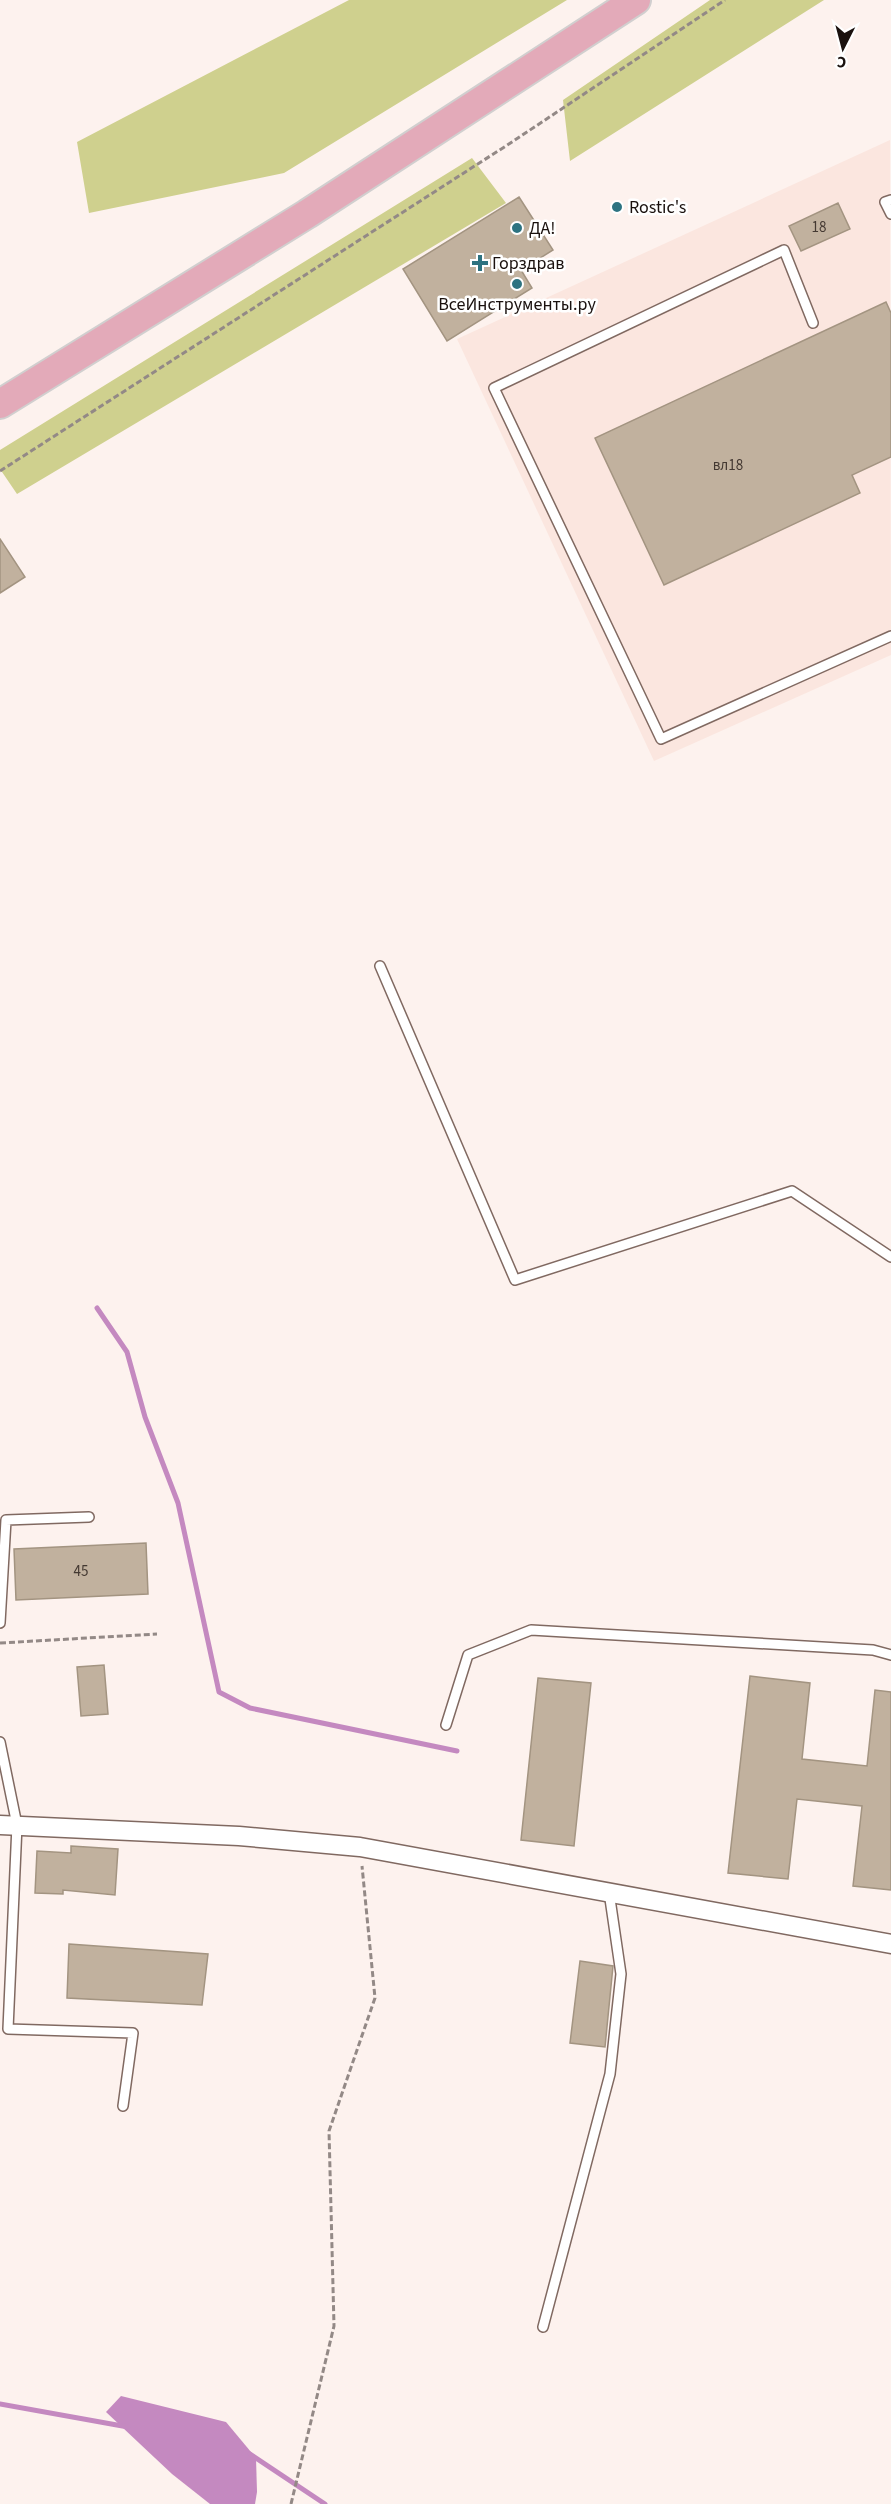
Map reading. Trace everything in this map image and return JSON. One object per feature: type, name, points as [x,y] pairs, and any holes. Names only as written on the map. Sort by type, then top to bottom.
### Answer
[{"type":"main road","points":[[0,404],[324,203],[636,0]]},
{"type":"street","points":[[8,1825],[239,1836],[360,1847],[891,1944]]},
{"type":"lane","points":[[891,200],[885,202],[891,214]]},
{"type":"lane","points":[[813,323],[784,250],[494,388],[661,739],[891,636]]},
{"type":"lane","points":[[380,966],[515,1280],[792,1191],[891,1257]]},
{"type":"lane","points":[[0,1623],[6,1520],[89,1517]]},
{"type":"lane","points":[[446,1725],[468,1655],[531,1630],[873,1650],[891,1655]]},
{"type":"lane","points":[[0,1742],[8,1825],[8,2029],[133,2033],[123,2106]]},
{"type":"lane","points":[[543,2327],[609,2074],[621,1974],[609,1892]]},
{"type":"path","points":[[0,471],[502,149],[725,0]]},
{"type":"path","points":[[0,1643],[157,1634]]},
{"type":"path","points":[[291,2504],[334,2326],[329,2131],[375,1998],[360,1847]]},
{"type":"shaded area","points":[[890,140],[891,655],[654,761],[457,339]]},
{"type":"shaded area","points":[[121,2396],[226,2422],[256,2458],[255,2504],[210,2504],[172,2474],[106,2412]]},
{"type":"green space","points":[[349,0],[567,0],[284,173],[89,213],[77,142]]},
{"type":"green space","points":[[710,0],[824,0],[570,161],[563,100]]},
{"type":"green space","points":[[472,158],[506,203],[17,494],[0,469],[0,450]]},
{"type":"building","points":[[519,197],[553,250],[521,270],[532,288],[447,341],[403,269]]},
{"type":"building","points":[[838,203],[850,229],[801,251],[789,226]]},
{"type":"building","points":[[886,302],[891,313],[891,457],[852,475],[860,493],[664,585],[595,438]]},
{"type":"building","points":[[0,539],[25,577],[0,593]]},
{"type":"building","points":[[146,1543],[148,1594],[16,1600],[14,1549]]},
{"type":"building","points":[[104,1665],[108,1714],[81,1716],[77,1667]]},
{"type":"building","points":[[750,1676],[810,1683],[802,1759],[867,1766],[875,1690],[891,1692],[891,1890],[853,1886],[862,1806],[797,1799],[788,1879],[728,1873]]},
{"type":"building","points":[[538,1678],[591,1683],[574,1846],[521,1840]]},
{"type":"building","points":[[71,1846],[118,1849],[115,1895],[63,1890],[63,1894],[35,1893],[37,1851],[71,1853]]},
{"type":"building","points":[[69,1944],[208,1954],[202,2005],[67,1998]]},
{"type":"building","points":[[580,1961],[613,1966],[605,2047],[570,2043]]},
{"type":"waterway","points":[[97,1308],[127,1352],[145,1417],[178,1503],[219,1692],[250,1708],[457,1751]]},
{"type":"waterway","points":[[0,2404],[128,2427]]},
{"type":"waterway","points":[[250,2454],[325,2504]]},
{"type":"place","name":"Rostic's","points":[[617,207]]},
{"type":"place","name":"ДА!","points":[[517,228]]},
{"type":"place","name":"Горздрав","points":[[480,263]]},
{"type":"place","name":"ВсеИнструменты.ру","points":[[517,284]]}]
